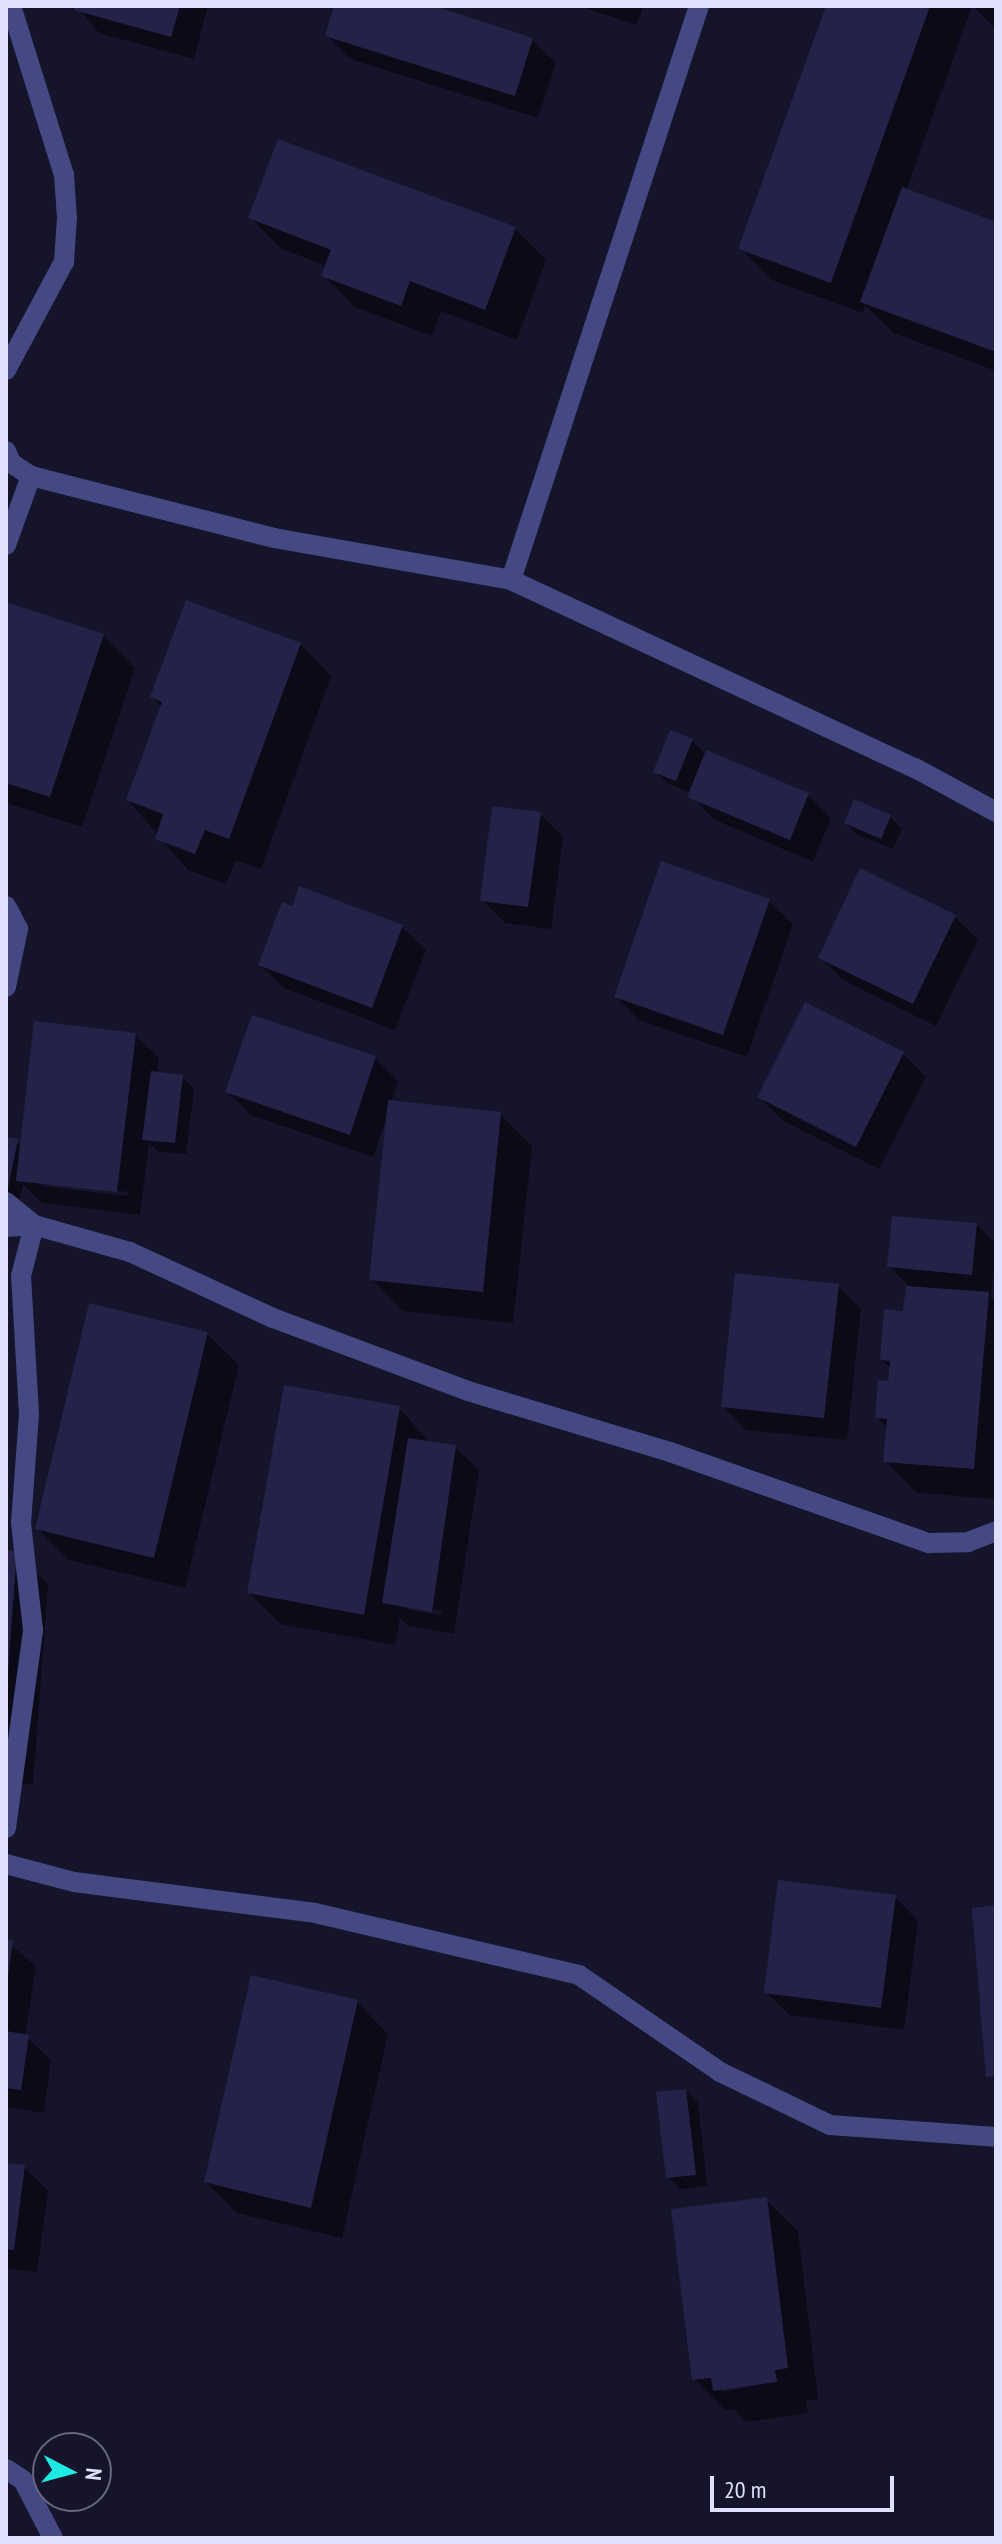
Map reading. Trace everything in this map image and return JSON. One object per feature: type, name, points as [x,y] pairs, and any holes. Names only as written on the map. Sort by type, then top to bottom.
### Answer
[{"type":"street","points":[[6,370],[64,262],[67,218],[64,175],[11,6]]},
{"type":"street","points":[[511,580],[699,6]]},
{"type":"street","points":[[6,451],[11,463],[31,476],[274,538],[511,580],[915,768],[996,812]]},
{"type":"street","points":[[6,545],[31,476]]},
{"type":"street","points":[[6,906],[18,929],[6,987]]},
{"type":"street","points":[[6,1202],[34,1225]]},
{"type":"street","points":[[6,1828],[33,1630],[21,1523],[29,1414],[21,1276],[34,1225]]},
{"type":"street","points":[[6,1227],[34,1225],[130,1252],[273,1318],[468,1391],[670,1452],[929,1543],[968,1542],[996,1531]]},
{"type":"street","points":[[6,1864],[74,1882],[315,1913],[579,1975],[720,2072],[830,2125],[996,2137]]},
{"type":"street","points":[[6,2469],[23,2480],[53,2538]]},
{"type":"building","points":[[75,6],[180,6],[171,37],[74,10]]},
{"type":"building","points":[[334,6],[434,6],[533,38],[515,96],[325,36]]},
{"type":"building","points":[[826,6],[930,6],[831,283],[738,249]]},
{"type":"building","points":[[278,139],[516,227],[485,310],[410,281],[401,306],[321,276],[331,250],[248,218]]},
{"type":"building","points":[[902,187],[996,222],[996,352],[860,302]]},
{"type":"building","points":[[186,600],[301,643],[229,839],[205,830],[195,854],[155,839],[163,814],[126,800],[162,702],[150,697]]},
{"type":"building","points":[[6,602],[104,634],[50,797],[6,783]]},
{"type":"building","points":[[670,730],[693,739],[676,781],[653,772]]},
{"type":"building","points":[[706,750],[809,793],[790,840],[687,797]]},
{"type":"building","points":[[854,799],[891,815],[881,839],[844,823]]},
{"type":"building","points":[[492,806],[541,812],[528,907],[480,901]]},
{"type":"building","points":[[661,861],[770,899],[723,1035],[614,997]]},
{"type":"building","points":[[860,868],[956,915],[913,1004],[818,958]]},
{"type":"building","points":[[299,886],[403,925],[372,1008],[258,965],[282,902],[292,906]]},
{"type":"building","points":[[805,1002],[904,1052],[856,1147],[757,1097]]},
{"type":"building","points":[[252,1015],[376,1056],[350,1135],[225,1092]]},
{"type":"building","points":[[34,1021],[136,1033],[117,1192],[16,1181]]},
{"type":"building","points":[[151,1071],[183,1075],[175,1143],[142,1140]]},
{"type":"building","points":[[388,1100],[501,1112],[483,1292],[369,1280]]},
{"type":"building","points":[[6,1137],[18,1139],[7,1193],[6,1193]]},
{"type":"building","points":[[892,1216],[977,1223],[972,1275],[887,1267]]},
{"type":"building","points":[[735,1273],[839,1284],[824,1418],[721,1407]]},
{"type":"building","points":[[906,1286],[989,1292],[974,1469],[883,1462],[887,1419],[875,1418],[878,1380],[888,1381],[890,1361],[880,1360],[884,1309],[903,1311]]},
{"type":"building","points":[[89,1303],[208,1332],[154,1558],[35,1529]]},
{"type":"building","points":[[284,1385],[400,1406],[364,1615],[247,1593]]},
{"type":"building","points":[[408,1438],[456,1445],[432,1612],[382,1603]]},
{"type":"building","points":[[6,1550],[17,1551],[8,1672],[6,1672]]},
{"type":"building","points":[[778,1880],[896,1895],[881,2008],[764,1993]]},
{"type":"building","points":[[996,1905],[996,2076],[986,2077],[972,1908]]},
{"type":"building","points":[[6,1939],[13,1940],[8,1977],[6,1977]]},
{"type":"building","points":[[251,1975],[358,2000],[311,2208],[204,2182]]},
{"type":"building","points":[[6,2031],[29,2035],[21,2090],[6,2088]]},
{"type":"building","points":[[686,2089],[696,2175],[666,2178],[656,2092]]},
{"type":"building","points":[[6,2163],[25,2165],[14,2250],[6,2249]]},
{"type":"building","points":[[767,2197],[788,2368],[775,2370],[777,2382],[713,2391],[711,2378],[692,2380],[671,2209]]}]
